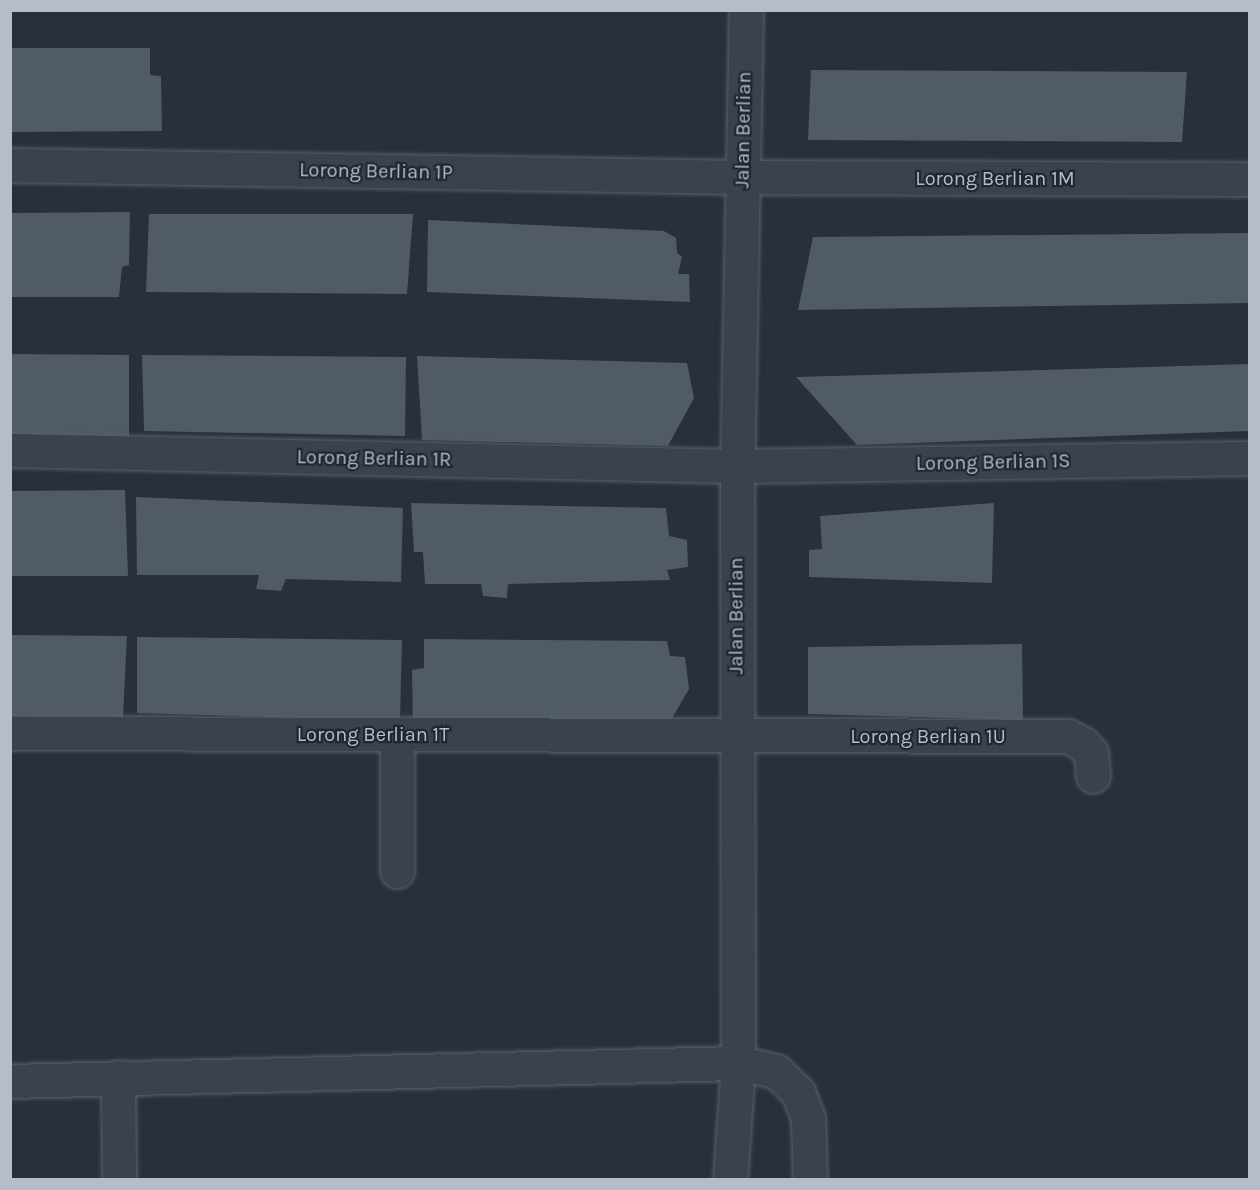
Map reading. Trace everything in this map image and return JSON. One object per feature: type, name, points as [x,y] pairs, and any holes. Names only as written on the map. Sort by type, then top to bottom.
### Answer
[{"type":"street","name":"Jalan Berlian","points":[[730,1179],[728,1170],[738,1063],[735,735],[737,466],[746,10]]},
{"type":"street","name":"Lorong Berlian 1P","points":[[10,165],[741,177]]},
{"type":"street","name":"Lorong Berlian 1M","points":[[741,177],[1250,179]]},
{"type":"street","name":"Lorong Berlian 1R","points":[[10,450],[737,466]]},
{"type":"street","name":"Lorong Berlian 1S","points":[[737,466],[1250,458]]},
{"type":"street","name":"Lorong Berlian 1T","points":[[10,733],[735,735]]},
{"type":"street","points":[[397,734],[397,871]]},
{"type":"street","name":"Lorong Berlian 1U","points":[[735,735],[1068,736],[1083,744],[1091,753],[1093,776]]},
{"type":"street","points":[[10,1081],[738,1063],[776,1071],[798,1092],[808,1118],[810,1179]]},
{"type":"street","points":[[118,1077],[118,1179]]},
{"type":"building","points":[[10,48],[150,48],[150,75],[161,76],[162,131],[10,132]]},
{"type":"building","points":[[811,70],[1187,72],[1182,142],[808,140]]},
{"type":"building","points":[[130,212],[129,265],[122,267],[119,297],[10,297],[10,213]]},
{"type":"building","points":[[149,214],[413,214],[407,294],[146,292]]},
{"type":"building","points":[[428,220],[664,231],[676,238],[677,253],[682,257],[678,274],[689,274],[690,302],[427,292]]},
{"type":"building","points":[[1250,233],[1250,303],[798,310],[813,237]]},
{"type":"building","points":[[10,354],[129,355],[129,436],[10,434]]},
{"type":"building","points":[[142,355],[406,357],[405,436],[144,431]]},
{"type":"building","points":[[417,356],[687,363],[694,398],[668,446],[422,440]]},
{"type":"building","points":[[1250,364],[1250,431],[857,445],[796,377]]},
{"type":"building","points":[[125,490],[128,576],[10,576],[10,491]]},
{"type":"building","points":[[136,497],[403,508],[401,582],[286,579],[281,591],[256,589],[259,575],[137,575]]},
{"type":"building","points":[[411,503],[666,508],[669,536],[687,540],[688,567],[667,570],[670,580],[508,584],[507,598],[483,596],[481,584],[425,584],[423,552],[414,552]]},
{"type":"building","points":[[994,503],[992,583],[809,577],[809,550],[822,549],[820,516]]},
{"type":"building","points":[[10,635],[127,636],[123,717],[10,716]]},
{"type":"building","points":[[137,637],[402,640],[400,721],[137,713]]},
{"type":"building","points":[[424,639],[667,641],[670,656],[685,657],[689,689],[668,725],[413,730],[412,670],[424,668]]},
{"type":"building","points":[[1022,644],[1023,720],[808,714],[808,647]]}]
